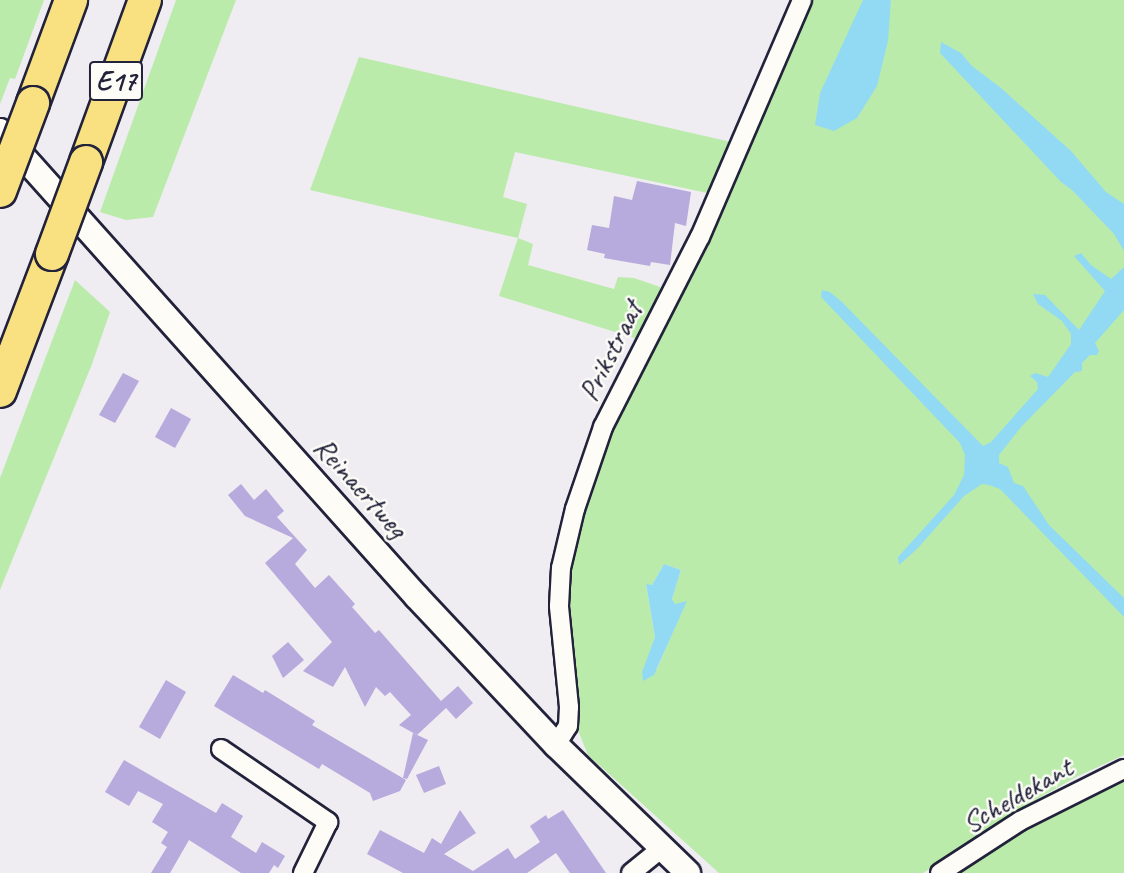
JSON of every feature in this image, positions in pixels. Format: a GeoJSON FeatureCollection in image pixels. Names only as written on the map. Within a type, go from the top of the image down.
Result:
{"type":"FeatureCollection","features":[{"type":"Feature","properties":{"kind":"highway","name":"E17"},"geometry":{"type":"LineString","coordinates":[[0,191],[71,0]]}},
{"type":"Feature","properties":{"kind":"highway","name":"E17"},"geometry":{"type":"LineString","coordinates":[[0,391],[145,0]]}},
{"type":"Feature","properties":{"kind":"main road","name":"Reinaertweg"},"geometry":{"type":"LineString","coordinates":[[0,131],[370,546],[556,746],[688,873]]}},
{"type":"Feature","properties":{"kind":"street","name":"Prikstraat"},"geometry":{"type":"LineString","coordinates":[[556,746],[568,726],[569,707],[559,606],[561,568],[575,509],[603,427],[700,237],[802,0]]}},
{"type":"Feature","properties":{"kind":"street"},"geometry":{"type":"LineString","coordinates":[[220,749],[328,822],[303,873]]}},
{"type":"Feature","properties":{"kind":"street","name":"Scheldekant"},"geometry":{"type":"LineString","coordinates":[[940,873],[1052,803],[1124,769]]}},
{"type":"Feature","properties":{"kind":"street"},"geometry":{"type":"LineString","coordinates":[[631,873],[661,849]]}},
{"type":"Feature","properties":{"kind":"green space"},"geometry":{"type":"Polygon","coordinates":[[[0,0],[44,0],[15,79],[10,78],[0,104],[0,0]]]}},
{"type":"Feature","properties":{"kind":"green space"},"geometry":{"type":"Polygon","coordinates":[[[176,0],[236,0],[153,217],[126,220],[100,212],[176,0]]]}},
{"type":"Feature","properties":{"kind":"green space"},"geometry":{"type":"Polygon","coordinates":[[[797,0],[863,0],[857,19],[884,56],[891,0],[1124,0],[1124,755],[1076,777],[1032,802],[923,873],[719,873],[588,755],[579,733],[570,666],[567,597],[572,553],[608,436],[712,194],[515,152],[503,197],[527,204],[518,238],[310,190],[359,57],[731,142],[797,0]],[[664,564],[652,585],[646,585],[655,637],[643,672],[644,680],[657,669],[686,602],[675,605],[672,599],[681,570],[664,564]]]}},
{"type":"Feature","properties":{"kind":"green space"},"geometry":{"type":"Polygon","coordinates":[[[518,238],[533,244],[528,265],[614,289],[618,277],[634,278],[660,287],[661,294],[638,339],[499,296],[518,238]]]}},
{"type":"Feature","properties":{"kind":"green space"},"geometry":{"type":"Polygon","coordinates":[[[75,280],[110,312],[92,364],[0,590],[0,478],[75,280]]]}},
{"type":"Feature","properties":{"kind":"green space"},"geometry":{"type":"Polygon","coordinates":[[[1124,778],[1124,873],[959,873],[1040,819],[1124,778]]]}},
{"type":"Feature","properties":{"kind":"water"},"geometry":{"type":"Polygon","coordinates":[[[863,0],[891,0],[888,41],[877,86],[857,118],[834,131],[815,125],[820,93],[863,0]]]}},
{"type":"Feature","properties":{"kind":"water"},"geometry":{"type":"Polygon","coordinates":[[[941,42],[961,53],[972,66],[1001,88],[1071,151],[1106,192],[1124,204],[1124,251],[1114,234],[1061,182],[940,53],[941,42]]]}},
{"type":"Feature","properties":{"kind":"water"},"geometry":{"type":"Polygon","coordinates":[[[1081,253],[1091,265],[1111,279],[1124,267],[1124,310],[1095,343],[1099,351],[1097,355],[1090,355],[1082,363],[1082,371],[1075,372],[1022,426],[999,455],[999,463],[1008,467],[1014,483],[1023,486],[1049,525],[1124,598],[1124,617],[1000,489],[989,485],[982,484],[964,496],[917,549],[899,565],[898,557],[954,495],[964,475],[965,455],[960,443],[821,297],[822,290],[830,292],[842,302],[983,446],[991,442],[1038,389],[1037,382],[1030,376],[1035,373],[1048,377],[1071,344],[1071,334],[1062,321],[1038,304],[1033,294],[1045,295],[1079,330],[1105,291],[1074,256],[1081,253]]]}},
{"type":"Feature","properties":{"kind":"water"},"geometry":{"type":"Polygon","coordinates":[[[664,564],[681,570],[672,599],[675,604],[687,601],[654,675],[643,681],[642,672],[655,637],[646,584],[652,585],[664,564]]]}},
{"type":"Feature","properties":{"kind":"building"},"geometry":{"type":"Polygon","coordinates":[[[637,181],[691,192],[686,226],[675,223],[670,265],[651,262],[650,266],[604,258],[605,254],[587,250],[592,225],[609,228],[614,196],[632,200],[637,181]]]}},
{"type":"Feature","properties":{"kind":"building"},"geometry":{"type":"Polygon","coordinates":[[[123,373],[139,381],[115,423],[99,415],[123,373]]]}},
{"type":"Feature","properties":{"kind":"building"},"geometry":{"type":"Polygon","coordinates":[[[171,408],[191,419],[175,448],[155,437],[171,408]]]}},
{"type":"Feature","properties":{"kind":"building"},"geometry":{"type":"Polygon","coordinates":[[[241,484],[254,500],[266,489],[284,511],[277,517],[307,550],[295,564],[315,588],[329,575],[355,604],[352,607],[375,633],[379,630],[441,701],[458,686],[473,703],[456,719],[446,708],[417,735],[399,725],[411,715],[390,692],[385,696],[376,687],[365,707],[345,667],[333,687],[303,671],[332,642],[265,563],[293,538],[245,516],[228,495],[241,484]]]}},
{"type":"Feature","properties":{"kind":"building"},"geometry":{"type":"Polygon","coordinates":[[[288,642],[304,660],[283,678],[272,656],[288,642]]]}},
{"type":"Feature","properties":{"kind":"building"},"geometry":{"type":"Polygon","coordinates":[[[233,675],[263,693],[265,690],[315,721],[312,725],[406,780],[400,791],[373,801],[370,793],[322,764],[319,769],[214,706],[233,675]]]}},
{"type":"Feature","properties":{"kind":"building"},"geometry":{"type":"Polygon","coordinates":[[[166,680],[186,692],[160,739],[139,727],[166,680]]]}},
{"type":"Feature","properties":{"kind":"building"},"geometry":{"type":"Polygon","coordinates":[[[413,733],[428,740],[407,779],[403,778],[413,733]]]}},
{"type":"Feature","properties":{"kind":"building"},"geometry":{"type":"Polygon","coordinates":[[[124,760],[216,813],[222,803],[243,816],[231,837],[256,853],[262,842],[285,856],[278,868],[274,865],[269,873],[241,873],[189,840],[170,873],[151,873],[167,847],[161,843],[168,832],[152,822],[163,804],[138,791],[129,806],[105,792],[124,760]]]}},
{"type":"Feature","properties":{"kind":"building"},"geometry":{"type":"Polygon","coordinates":[[[439,766],[446,784],[424,793],[416,775],[439,766]]]}},
{"type":"Feature","properties":{"kind":"building"},"geometry":{"type":"Polygon","coordinates":[[[460,810],[476,833],[444,854],[473,871],[508,848],[515,859],[540,842],[530,826],[546,815],[548,819],[563,810],[606,873],[570,873],[556,853],[527,873],[403,873],[367,854],[380,830],[424,853],[432,838],[441,844],[460,810]]]}}]}
